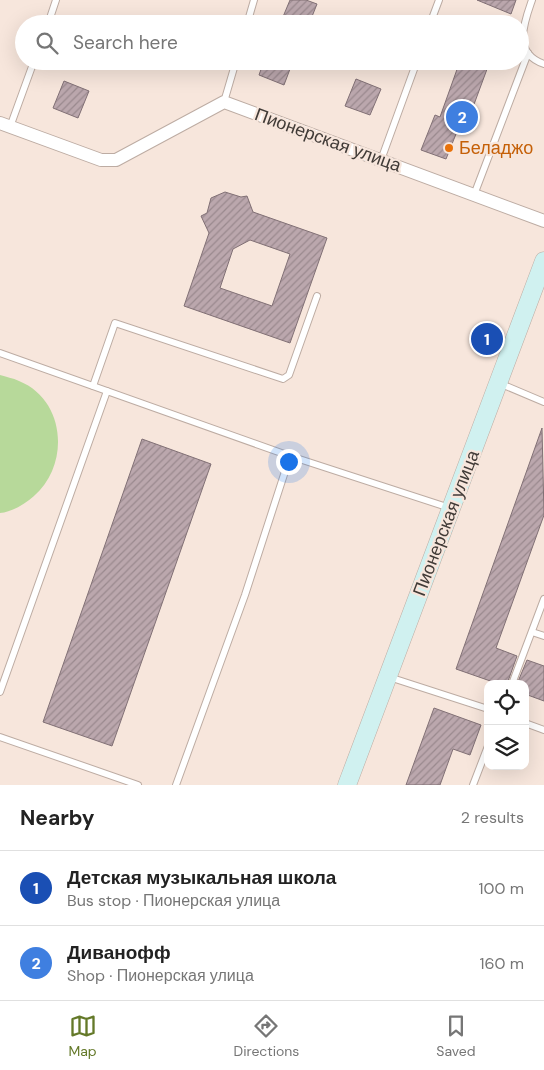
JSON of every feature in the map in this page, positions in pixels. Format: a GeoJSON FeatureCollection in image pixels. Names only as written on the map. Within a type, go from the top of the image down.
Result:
{"type":"FeatureCollection","features":[{"type":"Feature","properties":{"kind":"main road","name":"Пионерская улица"},"geometry":{"type":"LineString","coordinates":[[347,785],[544,261]]}},
{"type":"Feature","properties":{"kind":"street","name":"Пионерская улица"},"geometry":{"type":"LineString","coordinates":[[224,102],[544,221]]}},
{"type":"Feature","properties":{"kind":"street"},"geometry":{"type":"LineString","coordinates":[[5,125],[101,160],[116,160],[224,102]]}},
{"type":"Feature","properties":{"kind":"lane"},"geometry":{"type":"LineString","coordinates":[[51,15],[56,0]]}},
{"type":"Feature","properties":{"kind":"lane"},"geometry":{"type":"LineString","coordinates":[[250,15],[254,0]]}},
{"type":"Feature","properties":{"kind":"lane"},"geometry":{"type":"LineString","coordinates":[[433,15],[439,0]]}},
{"type":"Feature","properties":{"kind":"lane"},"geometry":{"type":"LineString","coordinates":[[526,15],[532,0]]}},
{"type":"Feature","properties":{"kind":"lane"},"geometry":{"type":"LineString","coordinates":[[529,54],[544,64]]}},
{"type":"Feature","properties":{"kind":"lane"},"geometry":{"type":"LineString","coordinates":[[5,125],[30,70]]}},
{"type":"Feature","properties":{"kind":"lane"},"geometry":{"type":"LineString","coordinates":[[224,102],[233,70]]}},
{"type":"Feature","properties":{"kind":"lane"},"geometry":{"type":"LineString","coordinates":[[381,160],[414,70]]}},
{"type":"Feature","properties":{"kind":"lane"},"geometry":{"type":"LineString","coordinates":[[474,195],[522,70]]}},
{"type":"Feature","properties":{"kind":"lane"},"geometry":{"type":"LineString","coordinates":[[93,386],[115,323],[283,379],[289,375],[317,296]]}},
{"type":"Feature","properties":{"kind":"lane"},"geometry":{"type":"LineString","coordinates":[[0,353],[290,456],[451,508]]}},
{"type":"Feature","properties":{"kind":"lane"},"geometry":{"type":"LineString","coordinates":[[498,383],[544,402]]}},
{"type":"Feature","properties":{"kind":"lane"},"geometry":{"type":"LineString","coordinates":[[0,692],[107,391]]}},
{"type":"Feature","properties":{"kind":"lane"},"geometry":{"type":"LineString","coordinates":[[176,785],[245,595],[290,456]]}},
{"type":"Feature","properties":{"kind":"lane"},"geometry":{"type":"LineString","coordinates":[[514,680],[544,599]]}},
{"type":"Feature","properties":{"kind":"lane"},"geometry":{"type":"LineString","coordinates":[[532,632],[544,636]]}},
{"type":"Feature","properties":{"kind":"lane"},"geometry":{"type":"LineString","coordinates":[[388,676],[484,709]]}},
{"type":"Feature","properties":{"kind":"lane"},"geometry":{"type":"LineString","coordinates":[[529,724],[544,730]]}},
{"type":"Feature","properties":{"kind":"lane"},"geometry":{"type":"LineString","coordinates":[[0,737],[138,785]]}},
{"type":"Feature","properties":{"kind":"lane"},"geometry":{"type":"LineString","coordinates":[[473,785],[484,756]]}},
{"type":"Feature","properties":{"kind":"green space"},"geometry":{"type":"Polygon","coordinates":[[[0,375],[17,380],[35,390],[46,403],[54,418],[58,434],[53,468],[46,483],[22,505],[0,513],[0,375]]]}},
{"type":"Feature","properties":{"kind":"building"},"geometry":{"type":"Polygon","coordinates":[[[290,0],[306,0],[317,4],[313,15],[284,15],[290,0]]]}},
{"type":"Feature","properties":{"kind":"building"},"geometry":{"type":"Polygon","coordinates":[[[477,0],[516,0],[511,14],[477,0]]]}},
{"type":"Feature","properties":{"kind":"building"},"geometry":{"type":"Polygon","coordinates":[[[261,70],[290,70],[284,85],[259,75],[261,70]]]}},
{"type":"Feature","properties":{"kind":"building"},"geometry":{"type":"Polygon","coordinates":[[[457,70],[487,70],[466,126],[460,124],[446,159],[421,150],[435,115],[440,117],[457,70]]]}},
{"type":"Feature","properties":{"kind":"building"},"geometry":{"type":"Polygon","coordinates":[[[356,79],[381,89],[370,115],[345,106],[356,79]]]}},
{"type":"Feature","properties":{"kind":"building"},"geometry":{"type":"Polygon","coordinates":[[[64,81],[89,91],[78,118],[53,108],[64,81]]]}},
{"type":"Feature","properties":{"kind":"building"},"geometry":{"type":"Polygon","coordinates":[[[225,192],[241,197],[247,196],[253,212],[327,238],[290,343],[184,306],[209,233],[201,216],[207,213],[211,198],[225,192]],[[250,240],[233,249],[220,288],[272,306],[290,254],[250,240]]]}},
{"type":"Feature","properties":{"kind":"building"},"geometry":{"type":"Polygon","coordinates":[[[542,428],[544,515],[496,648],[517,656],[508,680],[488,680],[456,669],[542,428]]]}},
{"type":"Feature","properties":{"kind":"building"},"geometry":{"type":"Polygon","coordinates":[[[142,439],[211,464],[112,746],[43,722],[142,439]]]}},
{"type":"Feature","properties":{"kind":"building"},"geometry":{"type":"Polygon","coordinates":[[[527,660],[544,666],[544,701],[529,695],[529,680],[519,680],[527,660]]]}},
{"type":"Feature","properties":{"kind":"building"},"geometry":{"type":"Polygon","coordinates":[[[434,708],[481,725],[470,755],[453,749],[440,785],[406,785],[434,708]]]}},
{"type":"Feature","properties":{"kind":"place","name":"Диванофф"},"geometry":{"type":"Point","coordinates":[462,117]}},
{"type":"Feature","properties":{"kind":"place","name":"Беладжо"},"geometry":{"type":"Point","coordinates":[449,148]}},
{"type":"Feature","properties":{"kind":"place","name":"Детская музыкальная школа"},"geometry":{"type":"Point","coordinates":[487,339]}}]}
